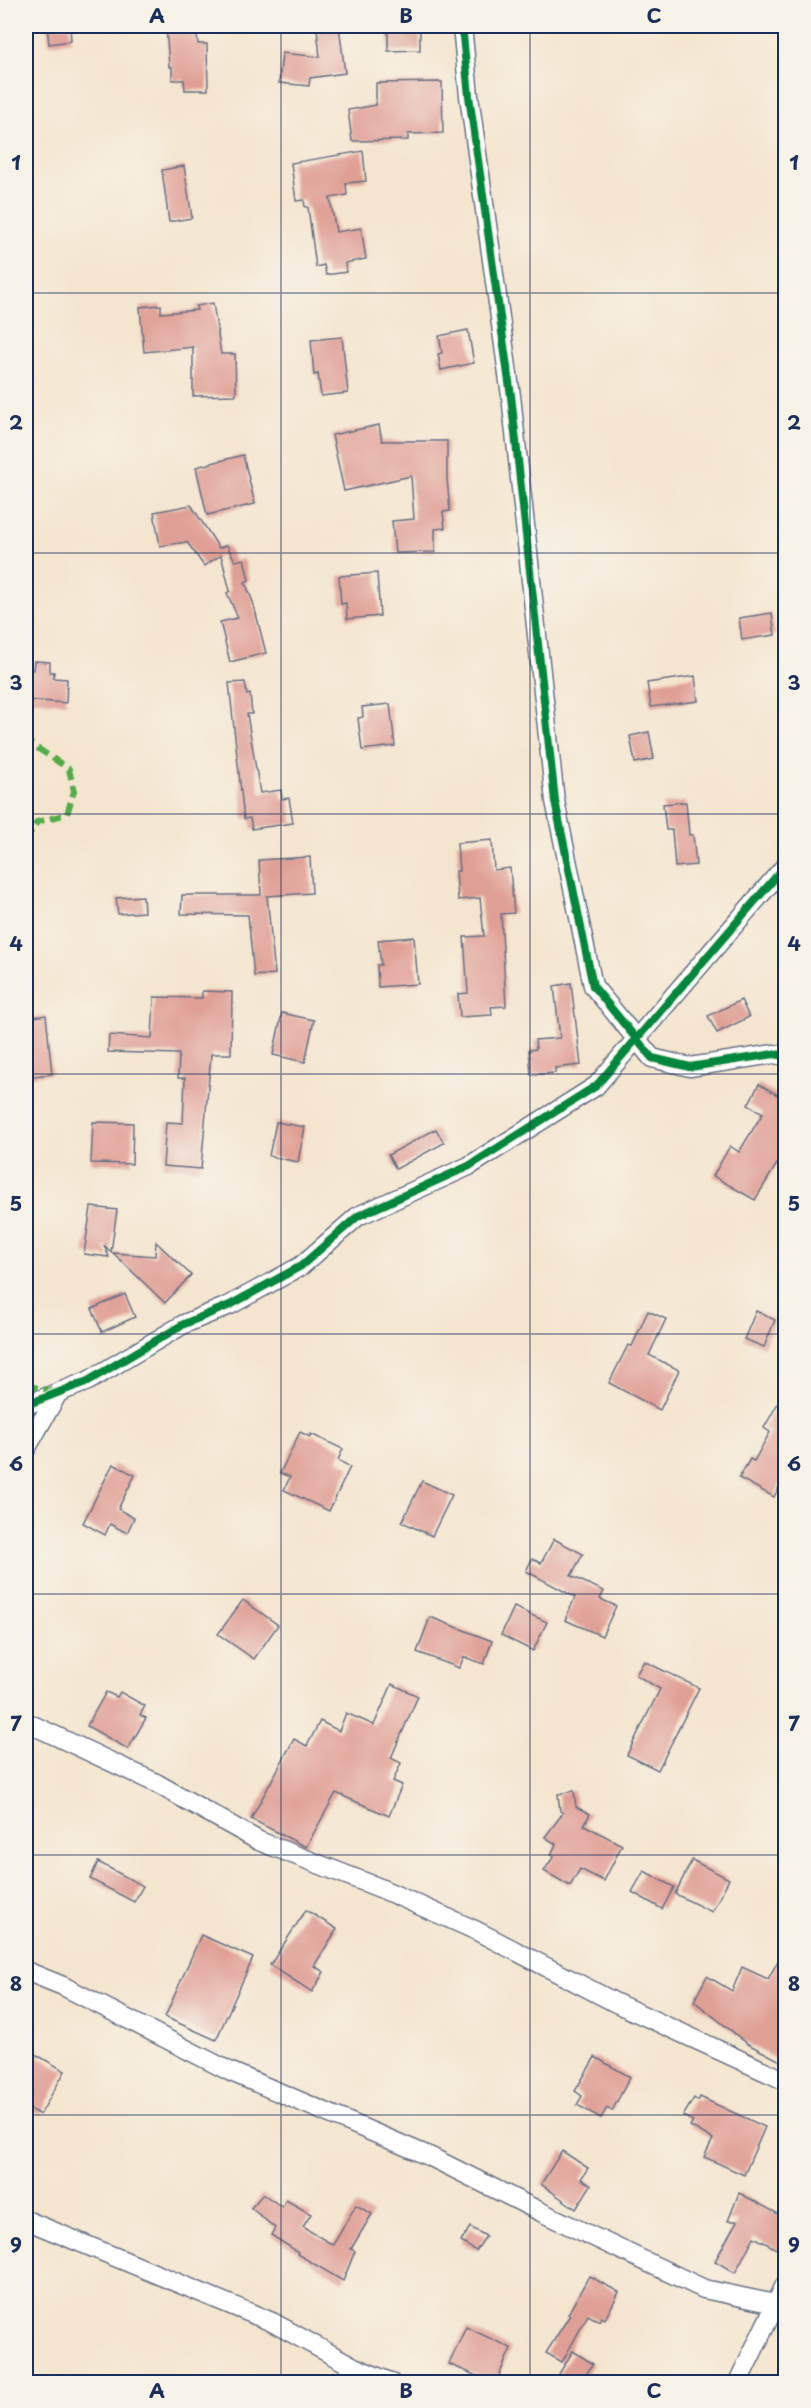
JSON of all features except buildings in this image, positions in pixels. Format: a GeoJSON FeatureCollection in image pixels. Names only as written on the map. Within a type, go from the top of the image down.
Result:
{"type":"FeatureCollection","features":[{"type":"Feature","properties":{"kind":"street"},"geometry":{"type":"LineString","coordinates":[[462,26],[471,108],[511,396],[555,801],[593,986],[652,1058],[690,1067],[774,1054],[786,1056]]}},
{"type":"Feature","properties":{"kind":"street"},"geometry":{"type":"LineString","coordinates":[[26,1405],[88,1381],[184,1324],[230,1305],[301,1266],[358,1215],[469,1166],[597,1086],[786,866]]}},
{"type":"Feature","properties":{"kind":"street"},"geometry":{"type":"LineString","coordinates":[[26,1449],[58,1393]]}},
{"type":"Feature","properties":{"kind":"street"},"geometry":{"type":"LineString","coordinates":[[26,1722],[156,1783],[259,1841],[380,1888],[476,1930],[616,2002],[786,2080]]}},
{"type":"Feature","properties":{"kind":"street"},"geometry":{"type":"LineString","coordinates":[[26,1971],[63,1986],[229,2071],[431,2157],[704,2289],[775,2304]]}},
{"type":"Feature","properties":{"kind":"street"},"geometry":{"type":"LineString","coordinates":[[26,2220],[272,2322],[354,2367],[390,2382]]}},
{"type":"Feature","properties":{"kind":"street"},"geometry":{"type":"LineString","coordinates":[[740,2381],[786,2283]]}},
{"type":"Feature","properties":{"kind":"marked path"},"geometry":{"type":"LineString","coordinates":[[26,735],[31,744],[69,769],[74,791],[67,814],[37,822],[26,840]]}},
{"type":"Feature","properties":{"kind":"marked path"},"geometry":{"type":"LineString","coordinates":[[26,1385],[55,1392]]}},
{"type":"Feature","properties":{"kind":"cycle path"},"geometry":{"type":"LineString","coordinates":[[462,26],[469,96],[511,396],[555,801],[593,986],[652,1058],[690,1067],[774,1054],[786,1056]]}},
{"type":"Feature","properties":{"kind":"cycle path"},"geometry":{"type":"LineString","coordinates":[[26,1405],[88,1381],[184,1324],[230,1305],[301,1266],[358,1216],[469,1166],[596,1086],[786,865]]}}]}
